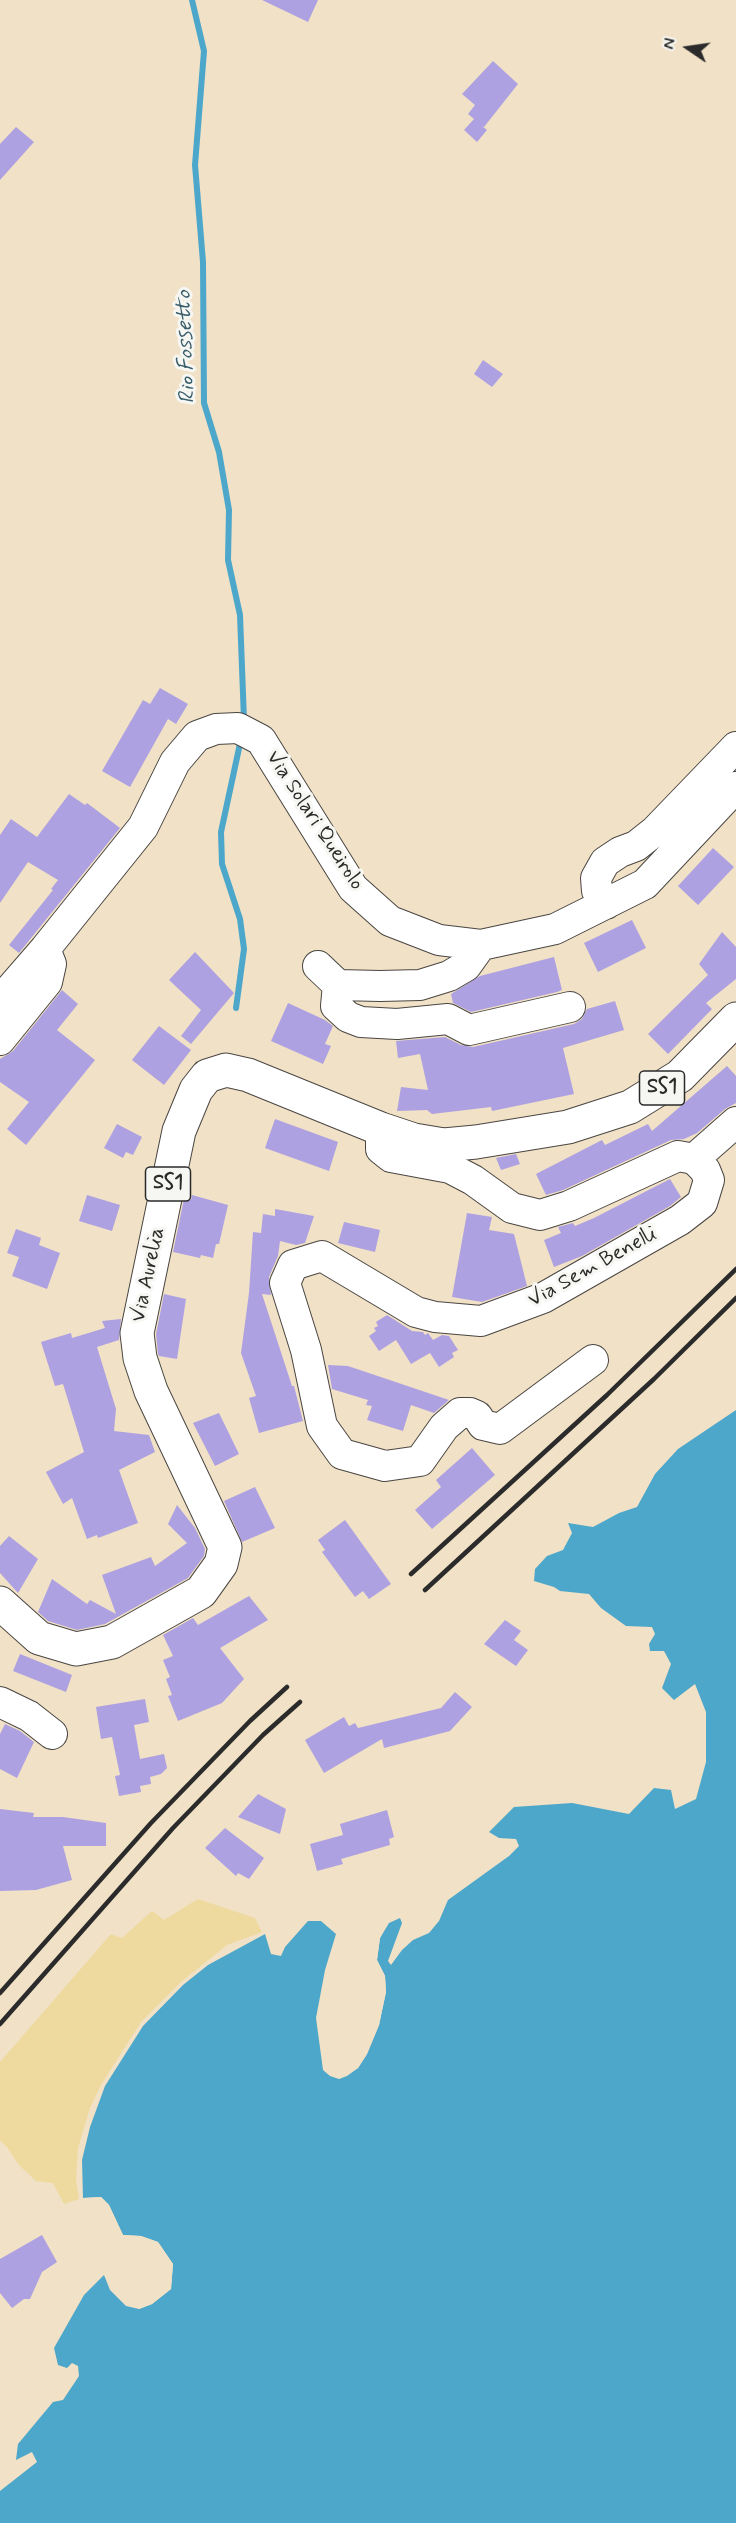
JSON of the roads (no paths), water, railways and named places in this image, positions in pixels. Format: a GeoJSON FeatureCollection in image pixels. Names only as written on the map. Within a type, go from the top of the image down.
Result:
{"type":"FeatureCollection","features":[{"type":"Feature","properties":{"kind":"main road","name":"Via Aurelia"},"geometry":{"type":"LineString","coordinates":[[0,1603],[39,1638],[76,1649],[112,1642],[201,1592],[221,1564],[225,1547],[151,1391],[140,1358],[137,1333],[179,1131],[196,1090],[207,1076],[226,1070],[248,1075],[381,1129],[414,1140],[444,1145],[568,1127],[630,1107],[680,1076],[736,1018]]}},
{"type":"Feature","properties":{"kind":"street","name":"Via Solari Queirolo"},"geometry":{"type":"LineString","coordinates":[[0,1001],[143,827],[175,762],[197,736],[216,729],[247,733],[261,740],[353,888],[390,921],[439,940],[481,945],[555,929],[645,884],[736,787]]}},
{"type":"Feature","properties":{"kind":"street"},"geometry":{"type":"LineString","coordinates":[[606,904],[597,891],[596,878],[605,862],[620,852],[636,846],[655,831],[736,747]]}},
{"type":"Feature","properties":{"kind":"street"},"geometry":{"type":"LineString","coordinates":[[481,945],[466,966],[448,976],[420,985],[380,986],[328,975],[336,1006],[348,1017],[375,1024],[448,1019],[469,1030],[570,1007]]}},
{"type":"Feature","properties":{"kind":"street"},"geometry":{"type":"LineString","coordinates":[[0,1040],[47,982],[51,964],[45,949]]}},
{"type":"Feature","properties":{"kind":"street"},"geometry":{"type":"LineString","coordinates":[[381,1129],[381,1149],[391,1157],[450,1168],[473,1180],[512,1208],[540,1215],[569,1206],[678,1156],[694,1159],[736,1122]]}},
{"type":"Feature","properties":{"kind":"street","name":"Via Sem Benelli"},"geometry":{"type":"LineString","coordinates":[[593,1360],[500,1429],[483,1425],[477,1416],[470,1413],[459,1413],[444,1427],[420,1461],[385,1466],[342,1454],[322,1426],[306,1350],[285,1283],[293,1265],[322,1256],[416,1312],[435,1317],[481,1321],[543,1298],[680,1220],[702,1203],[709,1180],[705,1170],[694,1159]]}},
{"type":"Feature","properties":{"kind":"street"},"geometry":{"type":"LineString","coordinates":[[0,1702],[29,1716],[52,1734]]}},
{"type":"Feature","properties":{"kind":"water"},"geometry":{"type":"Polygon","coordinates":[[[736,1410],[736,2523],[0,2523],[0,2491],[37,2462],[32,2452],[16,2460],[18,2444],[53,2402],[63,2400],[79,2376],[78,2366],[72,2363],[67,2368],[58,2365],[54,2348],[84,2295],[104,2275],[110,2290],[126,2306],[139,2309],[152,2304],[171,2289],[173,2264],[158,2242],[141,2236],[123,2235],[109,2205],[101,2197],[83,2198],[82,2160],[90,2127],[105,2086],[143,2026],[183,1985],[208,1965],[265,1934],[271,1954],[281,1956],[285,1947],[308,1921],[321,1921],[336,1934],[325,1970],[316,2018],[323,2070],[339,2079],[347,2076],[358,2068],[367,2054],[379,2025],[386,1992],[385,1976],[377,1960],[380,1938],[389,1923],[400,1918],[402,1923],[388,1961],[391,1965],[413,1940],[429,1933],[439,1921],[448,1900],[509,1856],[519,1846],[516,1839],[499,1838],[489,1832],[514,1807],[572,1803],[629,1814],[654,1788],[671,1790],[675,1809],[696,1799],[706,1762],[706,1712],[695,1684],[674,1700],[662,1688],[671,1664],[664,1651],[650,1651],[649,1644],[655,1634],[652,1627],[626,1626],[601,1608],[589,1594],[560,1591],[534,1581],[535,1569],[547,1556],[563,1550],[572,1533],[568,1523],[593,1527],[619,1513],[637,1507],[655,1474],[678,1449],[736,1410]]]}},
{"type":"Feature","properties":{"kind":"waterway","name":"Rio Fossetto"},"geometry":{"type":"LineString","coordinates":[[192,0],[204,51],[195,165],[203,262],[204,403],[219,452],[229,510],[228,560],[240,615],[244,720]]}},
{"type":"Feature","properties":{"kind":"waterway","name":"Rio Fossetto"},"geometry":{"type":"LineString","coordinates":[[236,1008],[244,949],[240,919],[222,864],[221,832],[241,739]]}},
{"type":"Feature","properties":{"kind":"railway"},"geometry":{"type":"LineString","coordinates":[[411,1574],[607,1395],[736,1269]]}},
{"type":"Feature","properties":{"kind":"railway"},"geometry":{"type":"LineString","coordinates":[[425,1590],[654,1379],[736,1298]]}},
{"type":"Feature","properties":{"kind":"railway"},"geometry":{"type":"LineString","coordinates":[[0,1993],[151,1823],[250,1721],[287,1687]]}},
{"type":"Feature","properties":{"kind":"railway"},"geometry":{"type":"LineString","coordinates":[[0,2024],[173,1828],[263,1735],[300,1702]]}}]}
